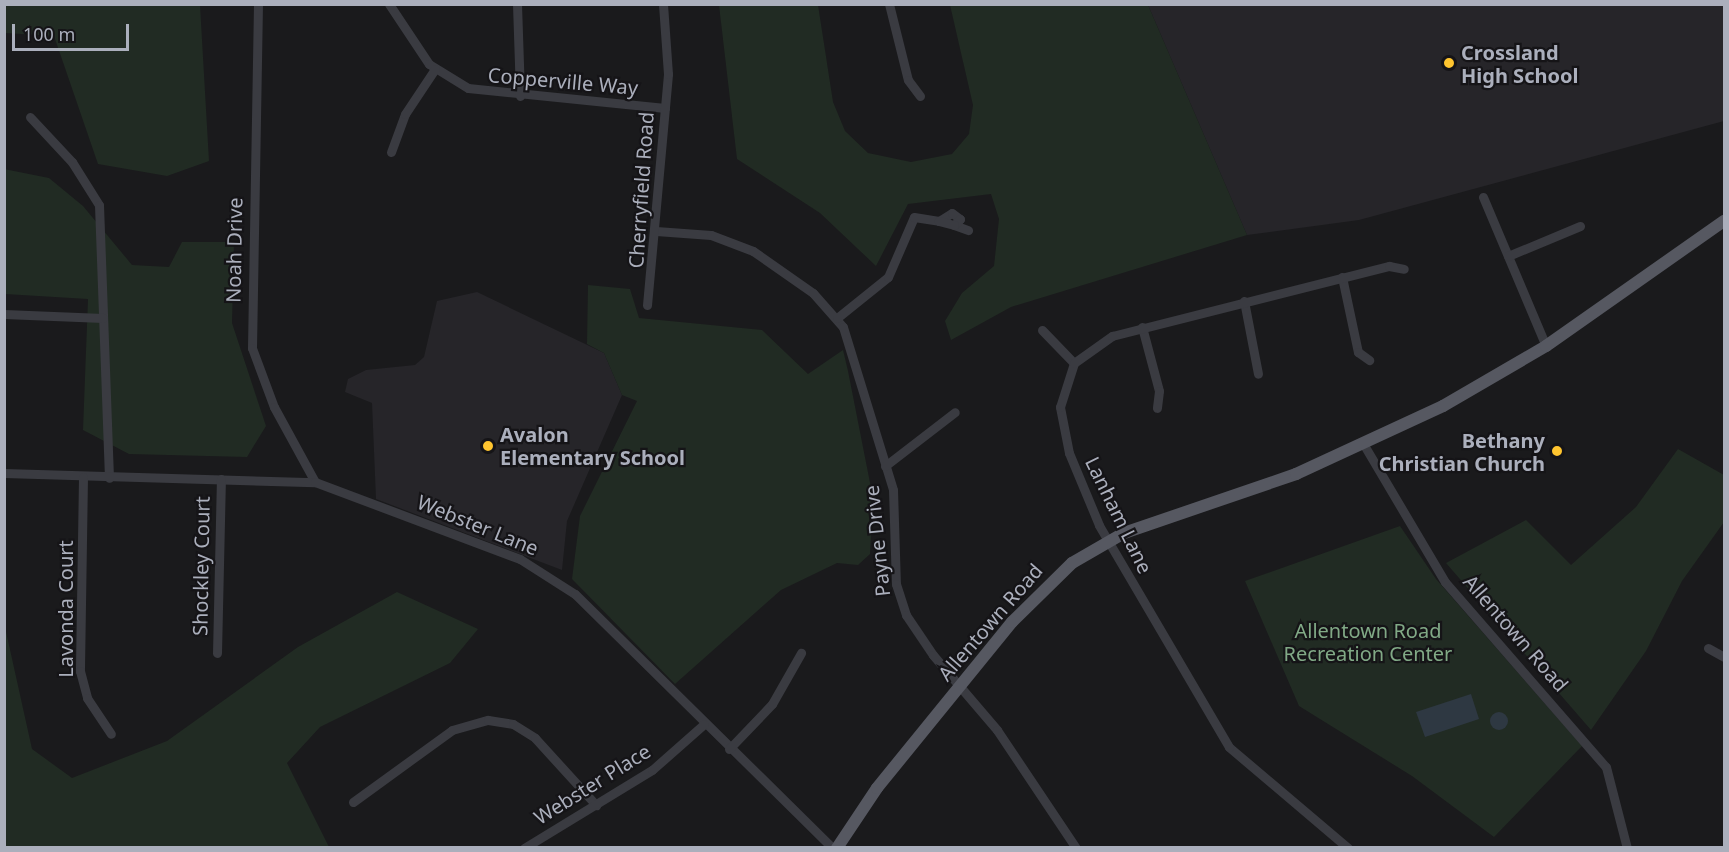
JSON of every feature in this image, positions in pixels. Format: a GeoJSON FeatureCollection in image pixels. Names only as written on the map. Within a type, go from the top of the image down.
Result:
{"type":"FeatureCollection","features":[{"type":"Feature","properties":{"kind":"main road","name":"Allentown Road"},"geometry":{"type":"LineString","coordinates":[[835,848],[961,683],[1038,592],[1107,540],[1364,445],[1459,398],[1546,346],[1725,220]]}},
{"type":"Feature","properties":{"kind":"street","name":"Noah Drive"},"geometry":{"type":"LineString","coordinates":[[258,4],[252,348],[274,407],[315,482]]}},
{"type":"Feature","properties":{"kind":"street","name":"Copperville Way"},"geometry":{"type":"LineString","coordinates":[[389,4],[409,41],[435,69],[481,93],[665,108]]}},
{"type":"Feature","properties":{"kind":"street"},"geometry":{"type":"LineString","coordinates":[[517,4],[523,41],[520,96]]}},
{"type":"Feature","properties":{"kind":"street","name":"Cherryfield Road"},"geometry":{"type":"LineString","coordinates":[[647,306],[656,231],[665,108],[668,45],[663,4]]}},
{"type":"Feature","properties":{"kind":"street"},"geometry":{"type":"LineString","coordinates":[[890,4],[908,80],[920,96]]}},
{"type":"Feature","properties":{"kind":"street"},"geometry":{"type":"LineString","coordinates":[[391,152],[405,114],[435,69]]}},
{"type":"Feature","properties":{"kind":"street"},"geometry":{"type":"LineString","coordinates":[[30,117],[68,156],[99,204],[109,478]]}},
{"type":"Feature","properties":{"kind":"street"},"geometry":{"type":"LineString","coordinates":[[1483,197],[1546,346]]}},
{"type":"Feature","properties":{"kind":"street"},"geometry":{"type":"LineString","coordinates":[[837,318],[888,277],[914,217],[939,221],[956,214],[960,219],[954,225],[968,230]]}},
{"type":"Feature","properties":{"kind":"street"},"geometry":{"type":"LineString","coordinates":[[1508,256],[1580,226]]}},
{"type":"Feature","properties":{"kind":"street","name":"Payne Drive"},"geometry":{"type":"LineString","coordinates":[[656,231],[711,235],[753,250],[801,283],[837,318],[852,345],[893,490],[902,603],[922,641],[961,683],[1076,848]]}},
{"type":"Feature","properties":{"kind":"street","name":"Lanham Lane"},"geometry":{"type":"LineString","coordinates":[[1348,848],[1229,747],[1107,540],[1076,472],[1060,417],[1064,387],[1074,363],[1099,341],[1142,327],[1342,277],[1389,266],[1404,269]]}},
{"type":"Feature","properties":{"kind":"street"},"geometry":{"type":"LineString","coordinates":[[1342,277],[1358,352],[1368,360]]}},
{"type":"Feature","properties":{"kind":"street"},"geometry":{"type":"LineString","coordinates":[[1244,301],[1257,374]]}},
{"type":"Feature","properties":{"kind":"street"},"geometry":{"type":"LineString","coordinates":[[4,314],[103,318]]}},
{"type":"Feature","properties":{"kind":"street"},"geometry":{"type":"LineString","coordinates":[[1142,327],[1159,391],[1157,408]]}},
{"type":"Feature","properties":{"kind":"street"},"geometry":{"type":"LineString","coordinates":[[1042,330],[1074,363]]}},
{"type":"Feature","properties":{"kind":"street"},"geometry":{"type":"LineString","coordinates":[[885,466],[955,412]]}},
{"type":"Feature","properties":{"kind":"street","name":"Allentown Road"},"geometry":{"type":"LineString","coordinates":[[1364,445],[1445,582],[1606,767],[1627,848]]}},
{"type":"Feature","properties":{"kind":"street","name":"Webster Lane"},"geometry":{"type":"LineString","coordinates":[[4,473],[109,478],[315,482],[543,570],[574,594],[729,750],[835,848]]}},
{"type":"Feature","properties":{"kind":"street","name":"Lavonda Court"},"geometry":{"type":"LineString","coordinates":[[83,477],[80,671],[87,698],[111,734]]}},
{"type":"Feature","properties":{"kind":"street","name":"Shockley Court"},"geometry":{"type":"LineString","coordinates":[[217,653],[221,479]]}},
{"type":"Feature","properties":{"kind":"street"},"geometry":{"type":"LineString","coordinates":[[1707,648],[1725,657]]}},
{"type":"Feature","properties":{"kind":"street"},"geometry":{"type":"LineString","coordinates":[[729,750],[772,704],[801,653]]}},
{"type":"Feature","properties":{"kind":"street"},"geometry":{"type":"LineString","coordinates":[[353,802],[452,730],[488,720],[513,724],[535,738],[596,805]]}},
{"type":"Feature","properties":{"kind":"street","name":"Webster Place"},"geometry":{"type":"LineString","coordinates":[[524,848],[652,770],[704,724]]}},
{"type":"Feature","properties":{"kind":"shaded area","name":"Crossland High School"},"geometry":{"type":"Polygon","coordinates":[[[1148,5],[1724,5],[1724,121],[1359,220],[1247,235],[1148,5]]]}},
{"type":"Feature","properties":{"kind":"shaded area","name":"Avalon Elementary School"},"geometry":{"type":"Polygon","coordinates":[[[477,292],[604,353],[622,395],[567,521],[562,570],[376,499],[372,403],[345,392],[348,379],[366,370],[415,365],[424,357],[437,301],[477,292]]]}},
{"type":"Feature","properties":{"kind":"shaded area"},"geometry":{"type":"Polygon","coordinates":[[[1471,694],[1479,719],[1425,737],[1416,712],[1471,694]]]}},
{"type":"Feature","properties":{"kind":"shaded area"},"geometry":{"type":"Polygon","coordinates":[[[1499,712],[1505,715],[1508,721],[1505,727],[1499,730],[1493,727],[1490,721],[1493,715],[1499,712]]]}},
{"type":"Feature","properties":{"kind":"green space"},"geometry":{"type":"Polygon","coordinates":[[[5,4],[200,5],[209,161],[167,176],[98,164],[54,36],[5,33],[5,4]]]}},
{"type":"Feature","properties":{"kind":"green space"},"geometry":{"type":"Polygon","coordinates":[[[719,5],[818,5],[833,102],[845,131],[868,153],[911,162],[952,154],[969,134],[973,105],[950,5],[1148,5],[1247,235],[1011,307],[951,340],[945,321],[962,293],[994,266],[999,219],[991,194],[908,204],[876,266],[820,213],[737,159],[719,5]]]}},
{"type":"Feature","properties":{"kind":"green space"},"geometry":{"type":"Polygon","coordinates":[[[4,169],[49,178],[83,206],[132,265],[169,267],[182,242],[234,242],[232,323],[266,426],[247,457],[129,454],[83,430],[88,299],[5,294],[4,169]]]}},
{"type":"Feature","properties":{"kind":"green space"},"geometry":{"type":"Polygon","coordinates":[[[588,285],[630,289],[639,318],[762,330],[808,374],[843,350],[848,371],[873,498],[870,554],[858,565],[837,563],[781,590],[675,684],[572,579],[580,516],[637,401],[622,395],[604,353],[587,344],[588,285]]]}},
{"type":"Feature","properties":{"kind":"green space"},"geometry":{"type":"Polygon","coordinates":[[[1678,449],[1724,475],[1724,522],[1682,581],[1646,651],[1591,730],[1446,563],[1526,520],[1571,565],[1636,507],[1678,449]]]}},
{"type":"Feature","properties":{"kind":"green space","name":"Allentown Road Recreation Center"},"geometry":{"type":"Polygon","coordinates":[[[1400,526],[1436,579],[1582,746],[1494,837],[1412,776],[1299,706],[1245,581],[1400,526]]]}},
{"type":"Feature","properties":{"kind":"green space"},"geometry":{"type":"Polygon","coordinates":[[[397,592],[478,629],[450,663],[320,727],[287,763],[329,847],[5,847],[5,627],[32,749],[72,778],[167,741],[298,647],[397,592]]]}},
{"type":"Feature","properties":{"kind":"place","name":"Crossland High School"},"geometry":{"type":"Point","coordinates":[1449,63]}},
{"type":"Feature","properties":{"kind":"place","name":"Avalon Elementary School"},"geometry":{"type":"Point","coordinates":[488,446]}},
{"type":"Feature","properties":{"kind":"place","name":"Bethany Christian Church"},"geometry":{"type":"Point","coordinates":[1557,451]}}]}
